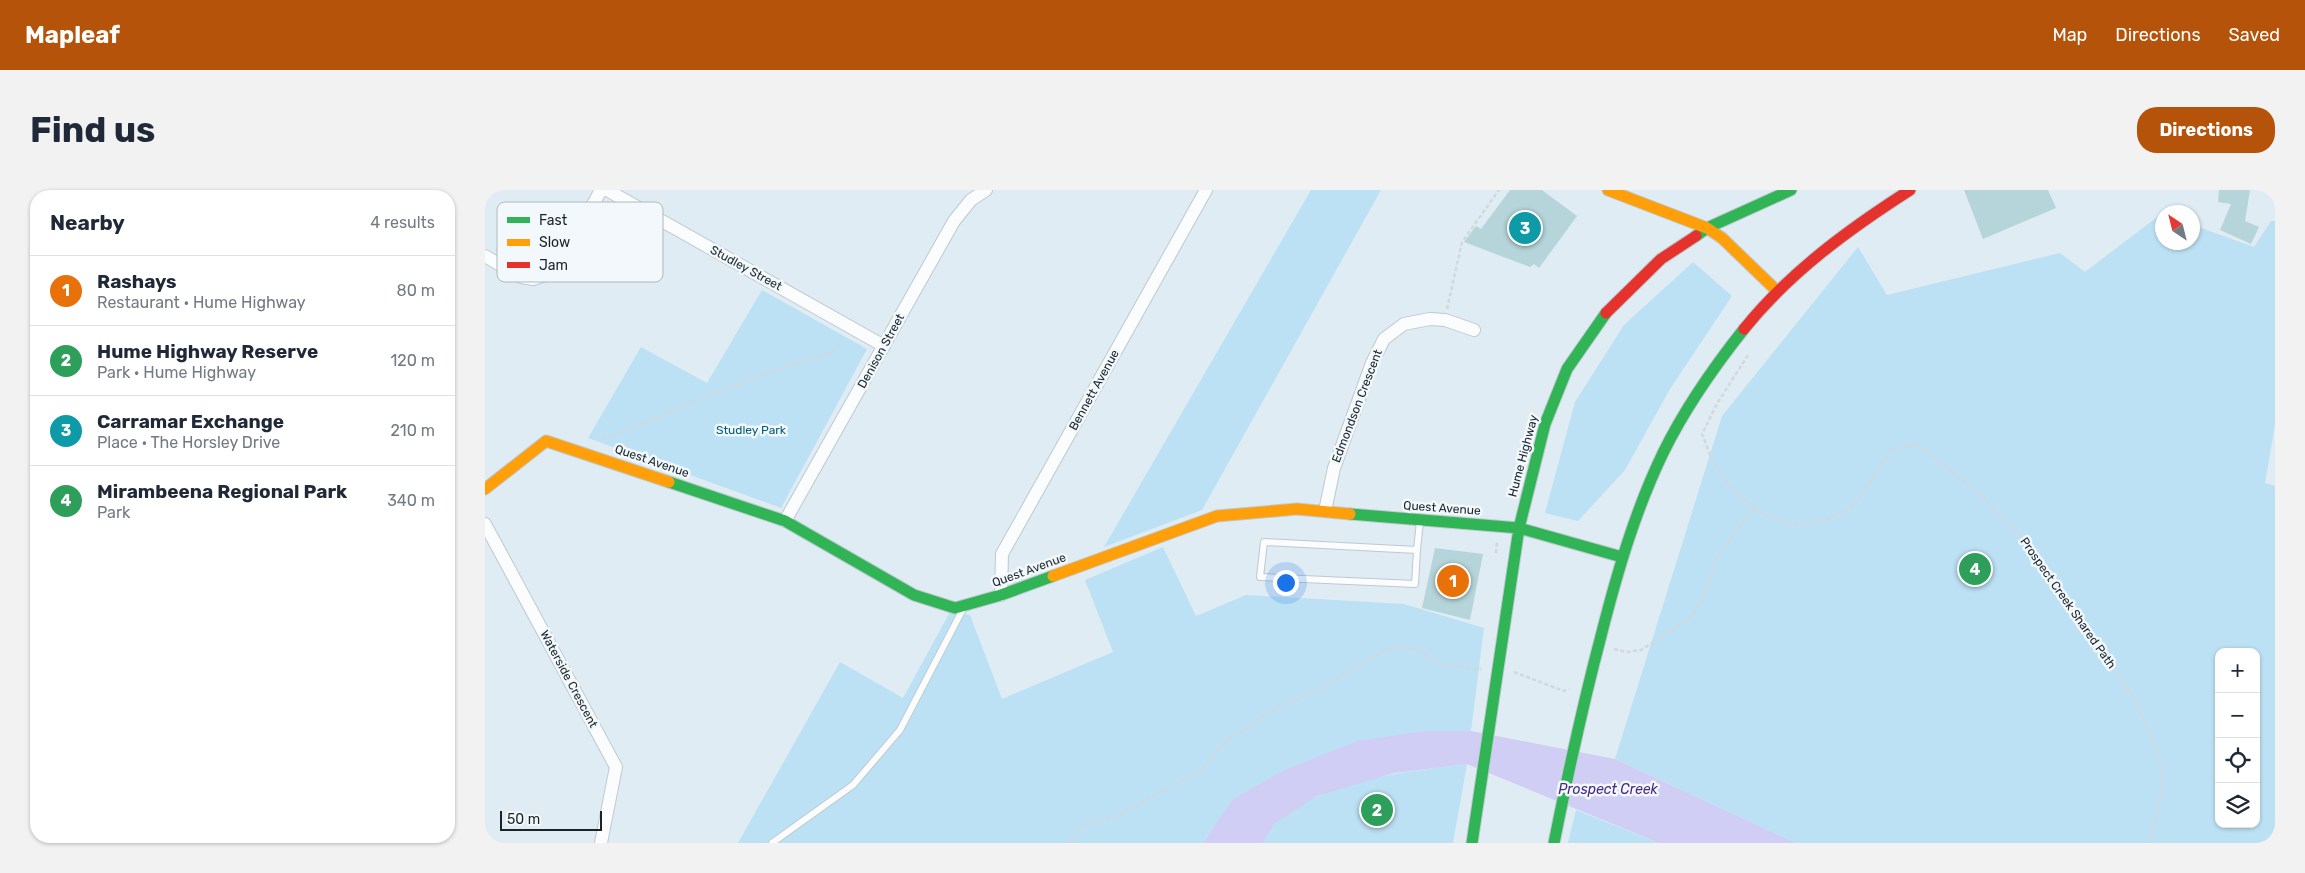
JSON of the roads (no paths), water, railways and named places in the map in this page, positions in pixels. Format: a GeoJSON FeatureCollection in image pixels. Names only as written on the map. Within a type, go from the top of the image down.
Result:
{"type":"FeatureCollection","features":[{"type":"Feature","properties":{"kind":"main road"},"geometry":{"type":"LineString","coordinates":[[1608,190],[1707,228],[1733,247],[1777,290]]}},
{"type":"Feature","properties":{"kind":"main road","name":"Hume Highway"},"geometry":{"type":"LineString","coordinates":[[1472,843],[1519,528],[1545,424],[1567,369],[1600,321],[1621,296],[1661,259],[1707,228],[1791,190]]}},
{"type":"Feature","properties":{"kind":"main road"},"geometry":{"type":"LineString","coordinates":[[1554,843],[1582,712],[1622,557],[1639,506],[1676,428],[1726,353],[1777,290],[1845,232],[1910,190]]}},
{"type":"Feature","properties":{"kind":"main road","name":"Quest Avenue"},"geometry":{"type":"LineString","coordinates":[[485,489],[546,441],[785,521],[914,595],[955,608],[1001,595],[1217,516],[1297,509],[1519,528],[1622,557]]}},
{"type":"Feature","properties":{"kind":"street"},"geometry":{"type":"LineString","coordinates":[[594,202],[601,190]]}},
{"type":"Feature","properties":{"kind":"street","name":"Studley Street"},"geometry":{"type":"LineString","coordinates":[[607,190],[628,202]]}},
{"type":"Feature","properties":{"kind":"street","name":"Denison Street"},"geometry":{"type":"LineString","coordinates":[[785,521],[957,216],[971,200],[987,190]]}},
{"type":"Feature","properties":{"kind":"street","name":"Bennett Avenue"},"geometry":{"type":"LineString","coordinates":[[1001,595],[1002,554],[1206,190]]}},
{"type":"Feature","properties":{"kind":"street","name":"Studley Street"},"geometry":{"type":"LineString","coordinates":[[663,222],[884,346]]}},
{"type":"Feature","properties":{"kind":"street"},"geometry":{"type":"LineString","coordinates":[[485,256],[497,263]]}},
{"type":"Feature","properties":{"kind":"street","name":"Edmondson Crescent"},"geometry":{"type":"LineString","coordinates":[[1325,512],[1334,468],[1373,363],[1384,339],[1393,330],[1416,320],[1445,320],[1474,330]]}},
{"type":"Feature","properties":{"kind":"street","name":"Waterside Crescent"},"geometry":{"type":"LineString","coordinates":[[485,524],[616,767],[601,843]]}},
{"type":"Feature","properties":{"kind":"lane"},"geometry":{"type":"LineString","coordinates":[[1417,550],[1264,542],[1260,577],[1415,584],[1420,520]]}},
{"type":"Feature","properties":{"kind":"lane"},"geometry":{"type":"LineString","coordinates":[[772,843],[853,785],[901,730],[965,605]]}},
{"type":"Feature","properties":{"kind":"water","name":"Prospect Creek"},"geometry":{"type":"Polygon","coordinates":[[[1425,731],[1471,731],[1615,759],[1796,843],[1659,843],[1467,764],[1395,773],[1317,796],[1274,824],[1263,843],[1203,843],[1232,800],[1282,771],[1357,741],[1425,731]]]}},
{"type":"Feature","properties":{"kind":"place","name":"Carramar Exchange"},"geometry":{"type":"Point","coordinates":[1525,228]}},
{"type":"Feature","properties":{"kind":"place","name":"Mirambeena Regional Park"},"geometry":{"type":"Point","coordinates":[1975,569]}},
{"type":"Feature","properties":{"kind":"place","name":"Rashays"},"geometry":{"type":"Point","coordinates":[1453,581]}},
{"type":"Feature","properties":{"kind":"place","name":"Hume Highway Reserve"},"geometry":{"type":"Point","coordinates":[1377,810]}},
{"type":"Feature","properties":{"kind":"park label","name":"Studley Park"},"geometry":{"type":"Point","coordinates":[751,430]}}]}
